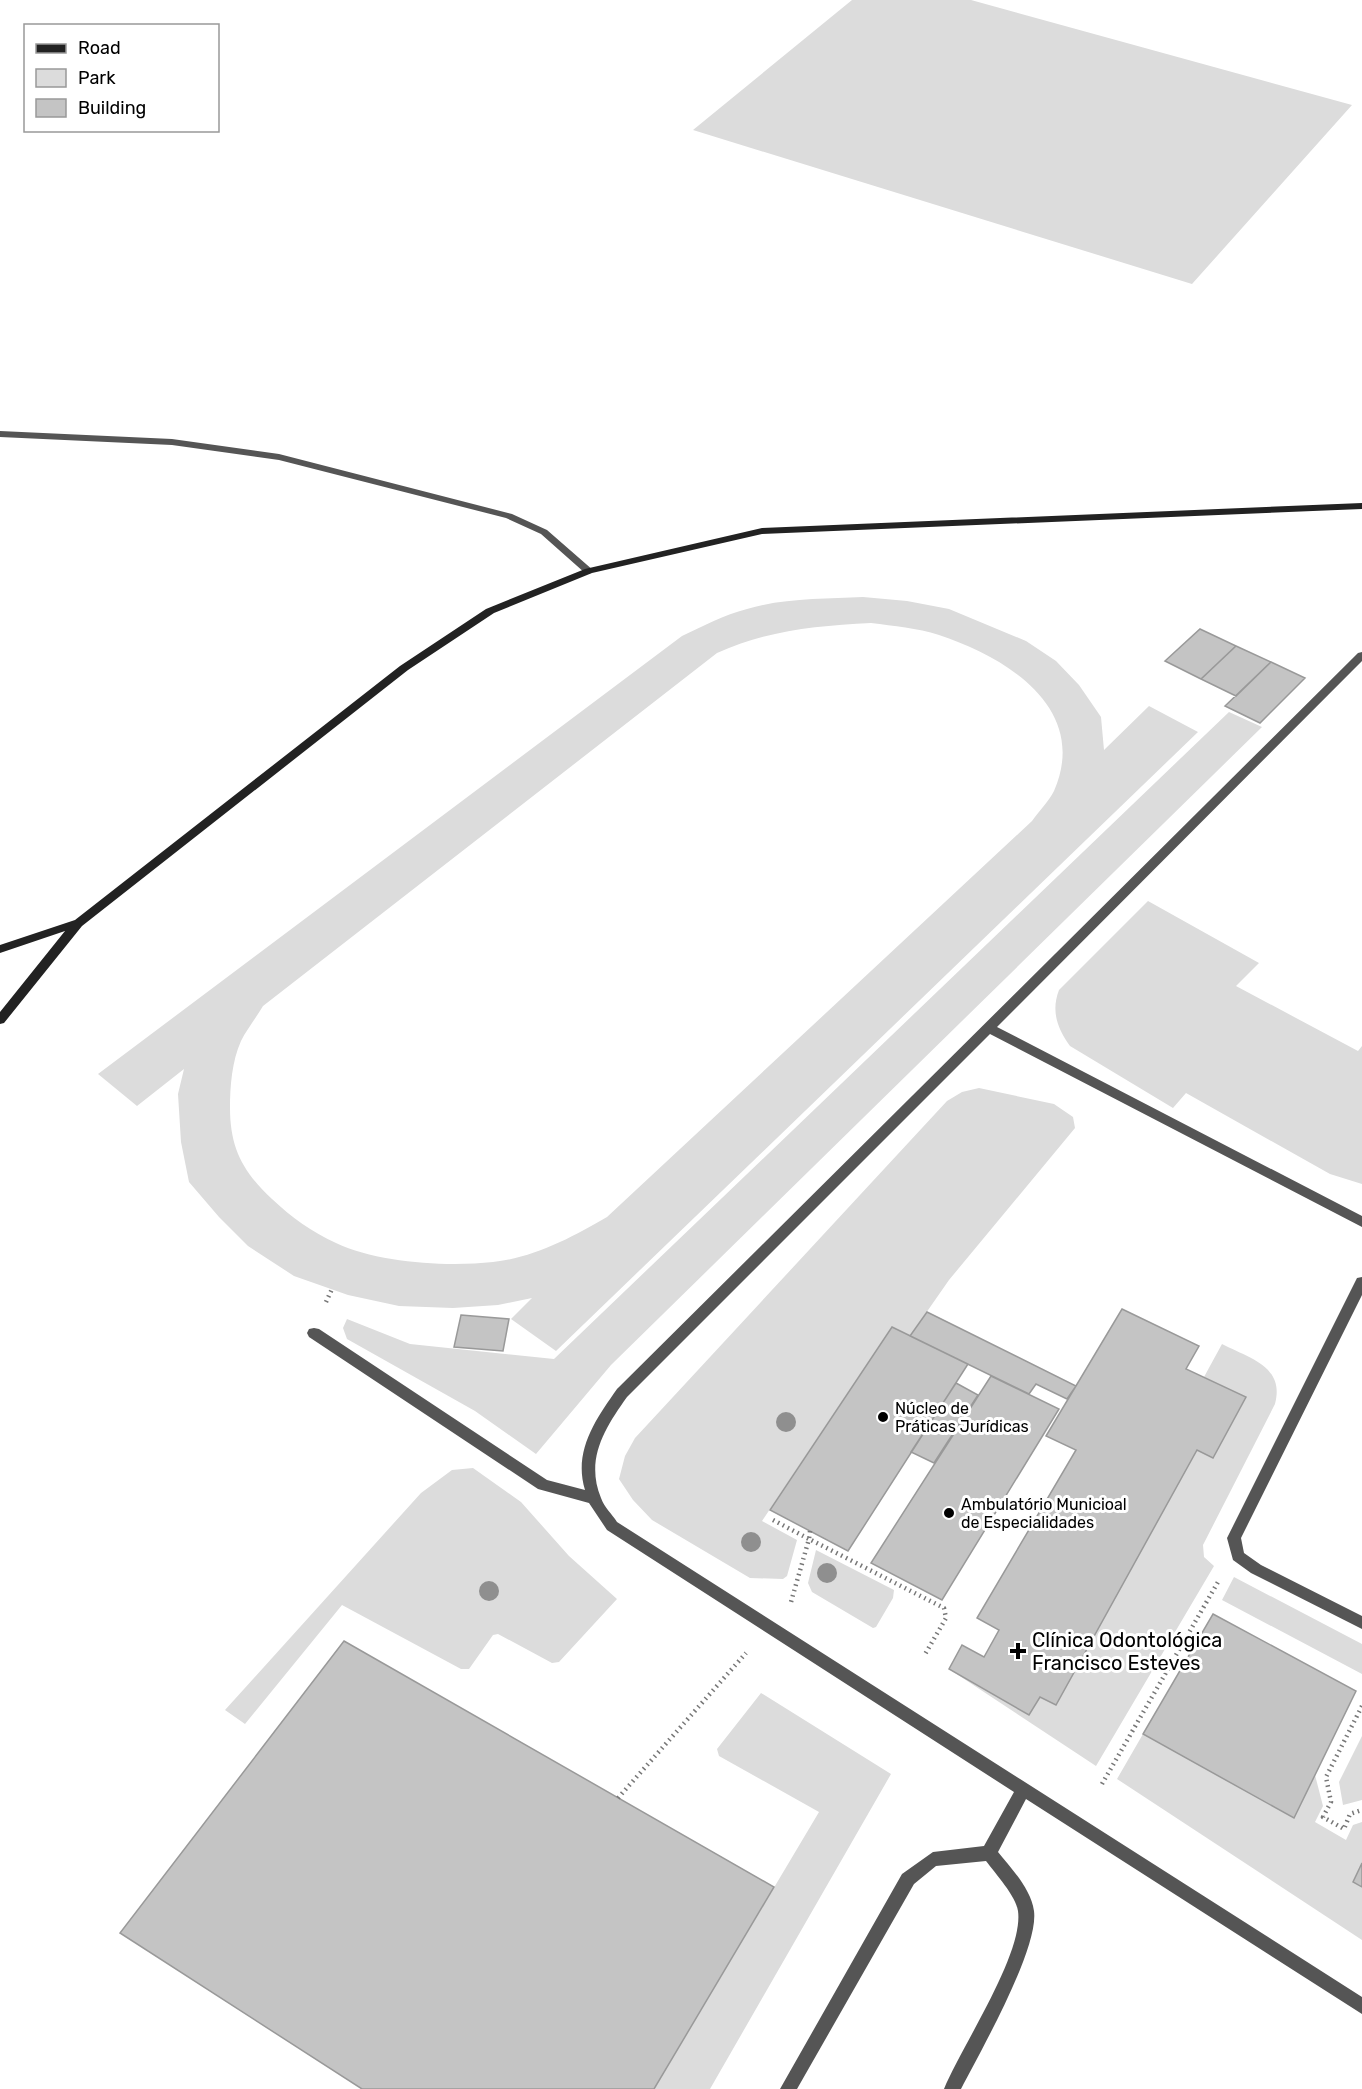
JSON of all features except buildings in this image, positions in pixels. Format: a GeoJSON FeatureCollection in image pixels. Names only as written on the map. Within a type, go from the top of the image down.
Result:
{"type":"FeatureCollection","features":[{"type":"Feature","properties":{"kind":"street"},"geometry":{"type":"LineString","coordinates":[[0,434],[172,442],[279,457],[509,516],[544,532],[589,571]]}},
{"type":"Feature","properties":{"kind":"street"},"geometry":{"type":"LineString","coordinates":[[0,1020],[78,923],[404,668],[490,611],[589,571],[762,531],[1362,506]]}},
{"type":"Feature","properties":{"kind":"street"},"geometry":{"type":"LineString","coordinates":[[1362,655],[622,1393],[596,1430],[588,1462],[594,1498],[612,1526],[1362,2006]]}},
{"type":"Feature","properties":{"kind":"street"},"geometry":{"type":"LineString","coordinates":[[0,949],[78,923]]}},
{"type":"Feature","properties":{"kind":"street"},"geometry":{"type":"LineString","coordinates":[[987,1027],[1362,1222]]}},
{"type":"Feature","properties":{"kind":"street"},"geometry":{"type":"LineString","coordinates":[[1362,1282],[1234,1538],[1238,1556],[1256,1569],[1362,1623]]}},
{"type":"Feature","properties":{"kind":"street"},"geometry":{"type":"LineString","coordinates":[[314,1333],[543,1485],[594,1498]]}},
{"type":"Feature","properties":{"kind":"street"},"geometry":{"type":"LineString","coordinates":[[989,1853],[1024,1788]]}},
{"type":"Feature","properties":{"kind":"street"},"geometry":{"type":"LineString","coordinates":[[788,2089],[908,1879],[933,1859],[989,1853]]}},
{"type":"Feature","properties":{"kind":"street"},"geometry":{"type":"LineString","coordinates":[[952,2089],[1021,1950],[1026,1911],[1010,1878],[989,1853]]}},
{"type":"Feature","properties":{"kind":"path"},"geometry":{"type":"LineString","coordinates":[[773,1520],[944,1608],[946,1618],[924,1656]]}},
{"type":"Feature","properties":{"kind":"path"},"geometry":{"type":"LineString","coordinates":[[618,1798],[793,1599],[810,1531]]}},
{"type":"Feature","properties":{"kind":"path"},"geometry":{"type":"LineString","coordinates":[[1102,1784],[1224,1572],[1238,1556]]}},
{"type":"Feature","properties":{"kind":"path"},"geometry":{"type":"LineString","coordinates":[[1362,1706],[1326,1777],[1331,1803],[1323,1817],[1344,1829],[1350,1814],[1362,1810]]}},
{"type":"Feature","properties":{"kind":"green space"},"geometry":{"type":"Polygon","coordinates":[[[852,0],[971,0],[1352,105],[1192,284],[693,130],[852,0]]]}},
{"type":"Feature","properties":{"kind":"green space"},"geometry":{"type":"Polygon","coordinates":[[[863,597],[907,601],[949,609],[1026,641],[1056,661],[1079,685],[1101,717],[1104,750],[1149,706],[1198,732],[556,1351],[511,1319],[532,1298],[498,1305],[453,1308],[399,1306],[348,1295],[294,1276],[248,1246],[189,1182],[181,1142],[178,1094],[184,1069],[137,1106],[98,1074],[682,636],[730,614],[761,605],[863,597]],[[871,623],[792,630],[755,639],[717,653],[263,1006],[238,1049],[230,1091],[232,1135],[246,1169],[262,1189],[294,1218],[336,1243],[372,1255],[413,1262],[455,1264],[508,1260],[552,1246],[607,1217],[1032,821],[1054,791],[1062,761],[1061,735],[1051,711],[1035,690],[1014,672],[965,645],[931,633],[871,623]]]}},
{"type":"Feature","properties":{"kind":"green space"},"geometry":{"type":"Polygon","coordinates":[[[1229,712],[1262,727],[611,1365],[536,1454],[475,1411],[347,1339],[343,1328],[347,1319],[410,1344],[554,1359],[1229,712]]]}},
{"type":"Feature","properties":{"kind":"green space"},"geometry":{"type":"Polygon","coordinates":[[[1148,901],[1259,963],[1236,986],[1358,1051],[1362,1046],[1362,1184],[1330,1174],[1186,1093],[1173,1108],[1070,1046],[1057,1019],[1056,1005],[1059,990],[1148,901]]]}},
{"type":"Feature","properties":{"kind":"green space"},"geometry":{"type":"Polygon","coordinates":[[[979,1088],[1054,1104],[1073,1117],[1075,1128],[949,1280],[910,1336],[892,1327],[762,1521],[797,1540],[787,1576],[783,1579],[750,1578],[652,1520],[633,1500],[619,1479],[625,1456],[635,1438],[947,1101],[962,1092],[979,1088]]]}},
{"type":"Feature","properties":{"kind":"green space"},"geometry":{"type":"Polygon","coordinates":[[[1222,1344],[1253,1359],[1270,1372],[1277,1391],[1275,1404],[1203,1545],[1204,1557],[1214,1566],[1096,1766],[949,1669],[1029,1715],[1040,1697],[1056,1705],[1197,1450],[1213,1457],[1246,1398],[1204,1377],[1222,1344]]]}},
{"type":"Feature","properties":{"kind":"green space"},"geometry":{"type":"Polygon","coordinates":[[[473,1468],[521,1502],[569,1556],[617,1599],[559,1662],[552,1663],[498,1634],[493,1635],[469,1669],[461,1669],[342,1605],[245,1724],[225,1710],[421,1493],[452,1470],[473,1468]]]}},
{"type":"Feature","properties":{"kind":"green space"},"geometry":{"type":"Polygon","coordinates":[[[816,1550],[894,1590],[893,1598],[876,1627],[873,1628],[812,1592],[808,1583],[816,1550]]]}},
{"type":"Feature","properties":{"kind":"green space"},"geometry":{"type":"Polygon","coordinates":[[[1234,1577],[1362,1644],[1362,1674],[1222,1600],[1234,1577]]]}},
{"type":"Feature","properties":{"kind":"green space"},"geometry":{"type":"Polygon","coordinates":[[[761,1693],[891,1774],[710,2089],[654,2089],[819,1812],[719,1756],[717,1749],[761,1693]]]}},
{"type":"Feature","properties":{"kind":"green space"},"geometry":{"type":"Polygon","coordinates":[[[1143,1734],[1294,1817],[1315,1775],[1323,1806],[1315,1822],[1346,1840],[1353,1825],[1362,1822],[1362,1940],[1117,1779],[1143,1734]]]}},
{"type":"Feature","properties":{"kind":"green space"},"geometry":{"type":"Polygon","coordinates":[[[1362,1736],[1362,1800],[1343,1805],[1339,1782],[1362,1736]]]}},
{"type":"Feature","properties":{"kind":"place","name":"Núcleo de Práticas Jurídicas"},"geometry":{"type":"Point","coordinates":[883,1417]}},
{"type":"Feature","properties":{"kind":"place","name":"Ambulatório Municioal de Especialidades"},"geometry":{"type":"Point","coordinates":[949,1513]}},
{"type":"Feature","properties":{"kind":"place","name":"Clínica Odontológica Francisco Esteves"},"geometry":{"type":"Point","coordinates":[1018,1651]}}]}
